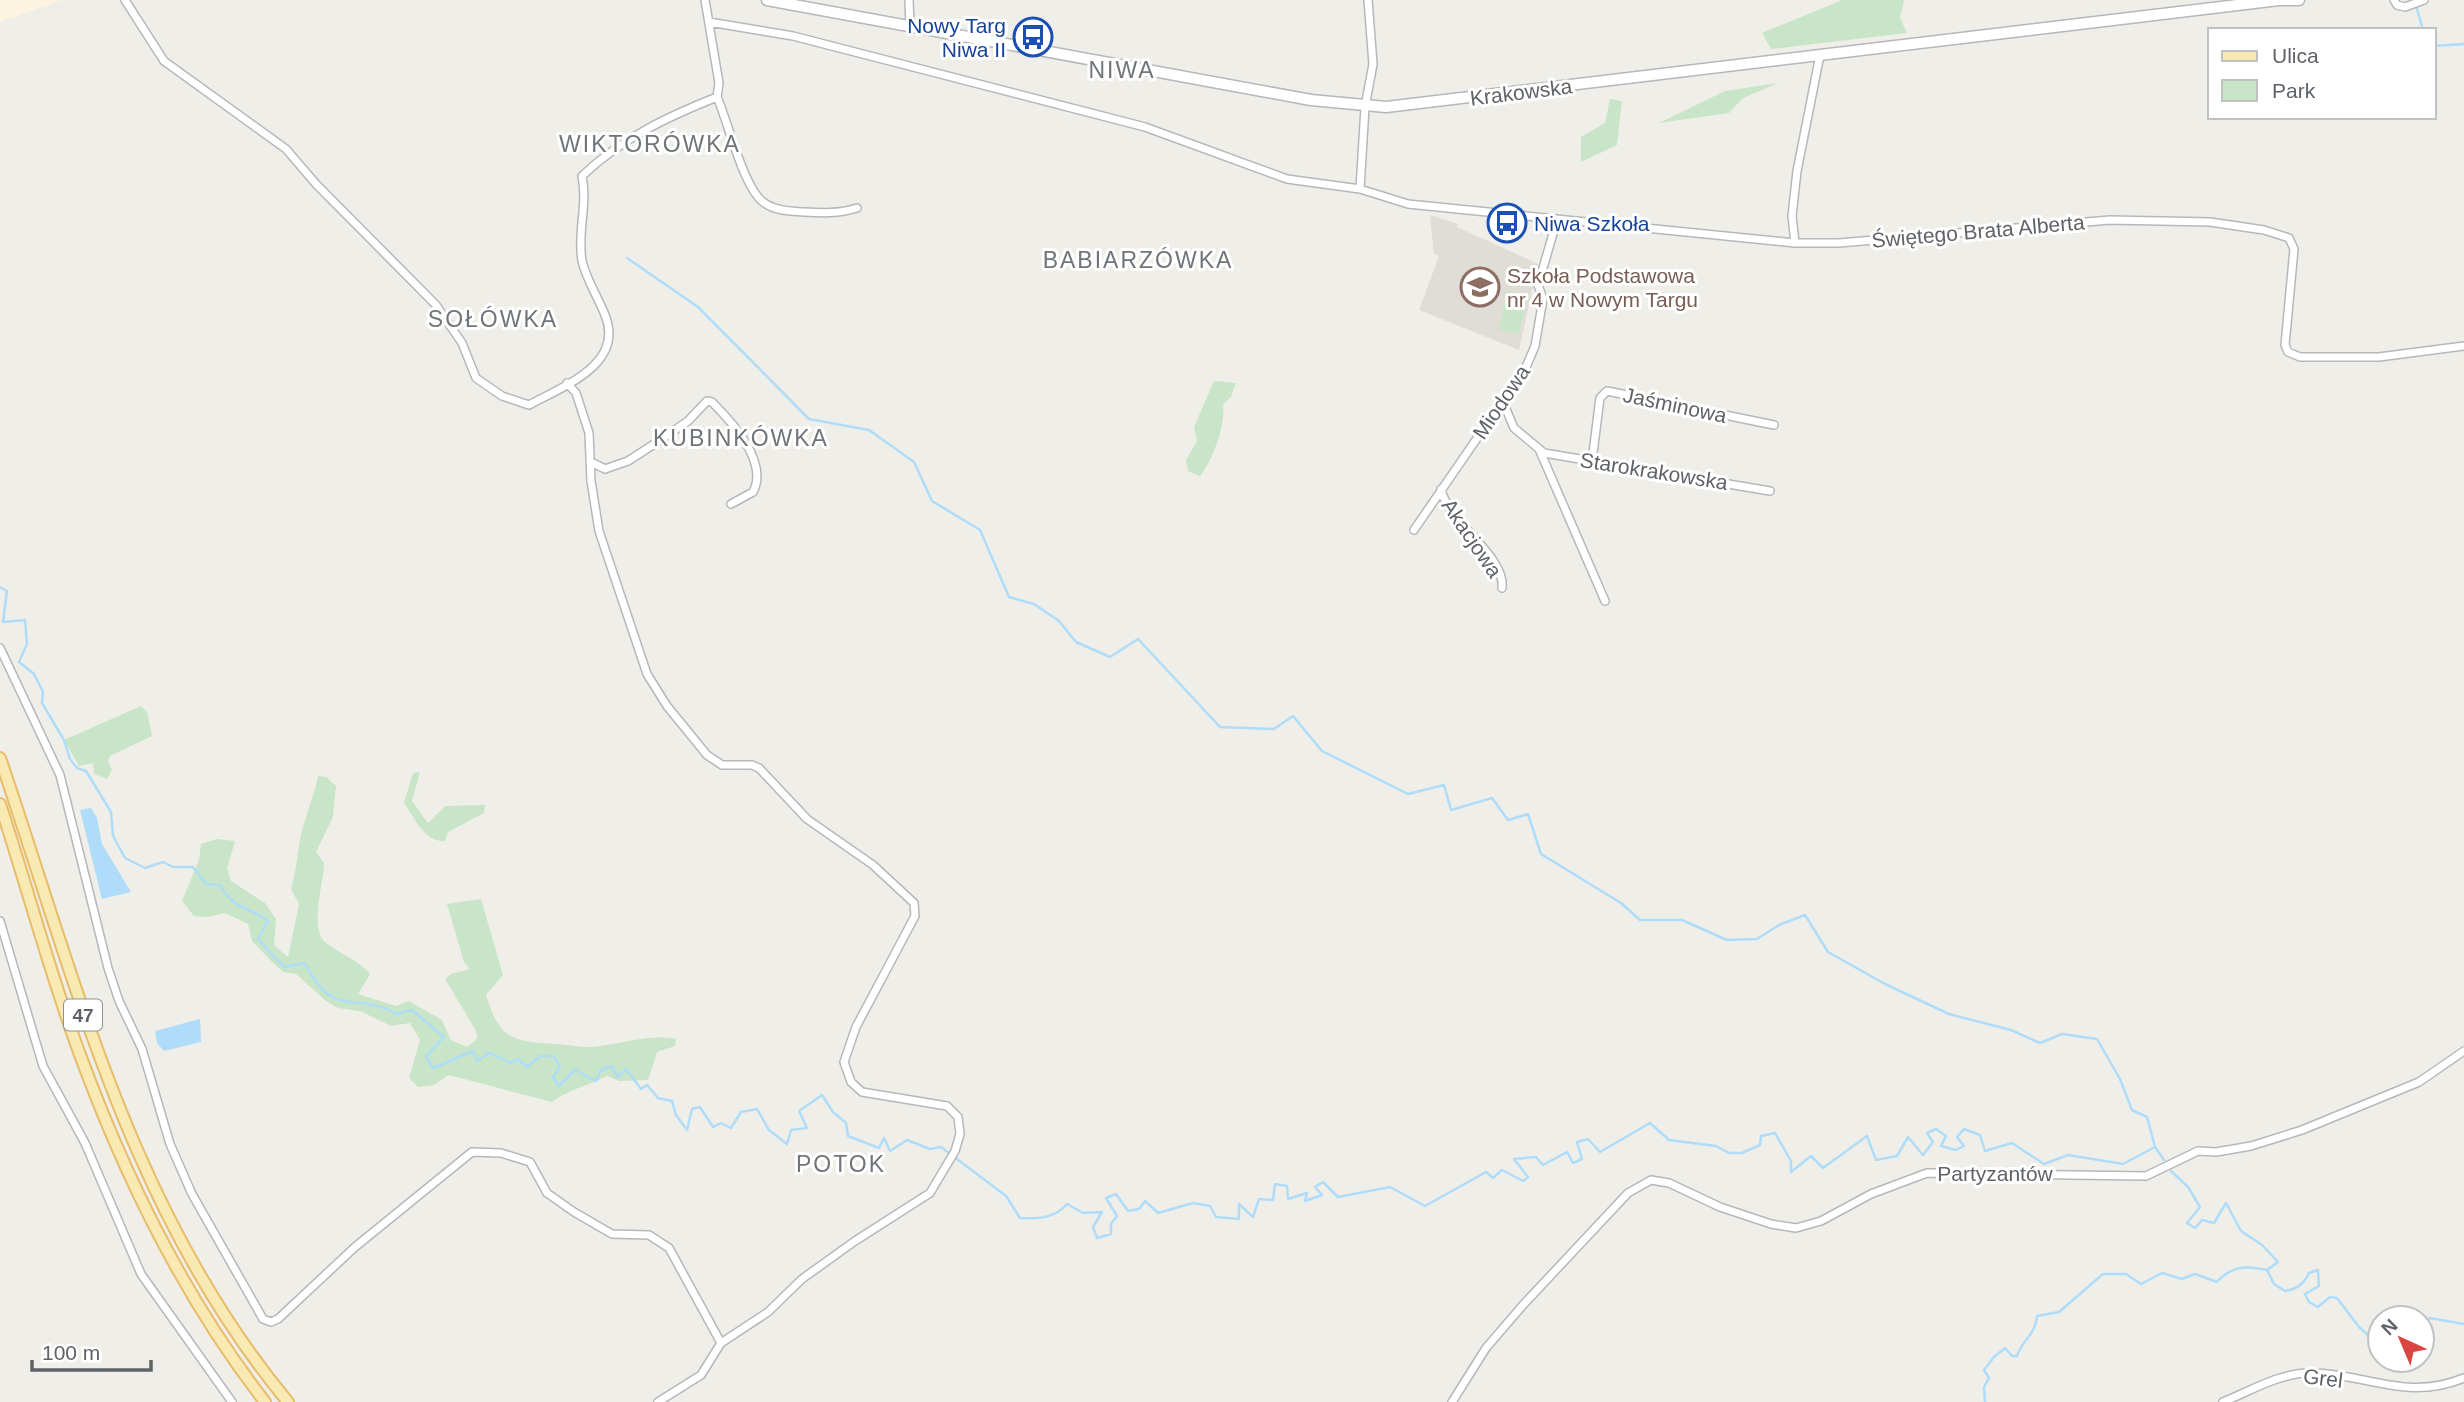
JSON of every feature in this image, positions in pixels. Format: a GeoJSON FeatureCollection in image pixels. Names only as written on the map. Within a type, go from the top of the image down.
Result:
{"type":"FeatureCollection","features":[{"type":"Feature","properties":{"kind":"main road","name":"Krakowska"},"geometry":{"type":"LineString","coordinates":[[767,0],[1285,96],[1365,107],[1418,106],[1820,55],[2299,0]]}},
{"type":"Feature","properties":{"kind":"main road","name":"47"},"geometry":{"type":"LineString","coordinates":[[0,758],[73,988],[143,1168],[220,1308],[288,1402]]}},
{"type":"Feature","properties":{"kind":"main road","name":"47"},"geometry":{"type":"LineString","coordinates":[[0,804],[78,1050],[128,1174],[220,1338],[265,1402]]}},
{"type":"Feature","properties":{"kind":"street"},"geometry":{"type":"LineString","coordinates":[[125,0],[164,61],[286,149],[316,184],[436,305],[462,343],[476,378],[485,388],[529,405],[603,359],[611,332],[583,264],[580,240],[585,221],[582,176],[608,152],[636,134],[659,121],[717,97]]}},
{"type":"Feature","properties":{"kind":"street"},"geometry":{"type":"LineString","coordinates":[[705,0],[719,83],[717,97],[737,159],[753,191],[766,204],[785,211],[839,214],[857,208]]}},
{"type":"Feature","properties":{"kind":"street"},"geometry":{"type":"LineString","coordinates":[[909,0],[910,26]]}},
{"type":"Feature","properties":{"kind":"street"},"geometry":{"type":"LineString","coordinates":[[1360,188],[1365,107],[1373,59],[1368,0]]}},
{"type":"Feature","properties":{"kind":"street"},"geometry":{"type":"LineString","coordinates":[[2394,0],[2397,5],[2405,8],[2424,0]]}},
{"type":"Feature","properties":{"kind":"street","name":"Świętego Brata Alberta"},"geometry":{"type":"LineString","coordinates":[[709,22],[793,37],[1145,127],[1287,179],[1360,188],[1408,204],[1794,243],[1839,243],[2110,220],[2191,220],[2264,230],[2289,238],[2294,248],[2285,345],[2288,352],[2296,356],[2337,358],[2402,355],[2464,346]]}},
{"type":"Feature","properties":{"kind":"street"},"geometry":{"type":"LineString","coordinates":[[1794,243],[1792,216],[1797,171],[1820,55]]}},
{"type":"Feature","properties":{"kind":"street","name":"Miodowa"},"geometry":{"type":"LineString","coordinates":[[1414,530],[1527,367],[1535,346],[1543,299],[1538,285],[1557,219]]}},
{"type":"Feature","properties":{"kind":"street"},"geometry":{"type":"LineString","coordinates":[[567,383],[576,393],[589,433],[591,481],[599,531],[647,674],[667,706],[707,755],[722,765],[752,765],[759,768],[807,819],[873,865],[914,903],[915,916],[856,1027],[844,1062],[851,1082],[862,1092],[947,1105],[958,1117],[960,1134],[955,1151],[930,1194],[835,1255],[803,1279],[768,1312],[721,1343],[701,1375],[658,1402]]}},
{"type":"Feature","properties":{"kind":"street","name":"Jaśminowa"},"geometry":{"type":"LineString","coordinates":[[1592,461],[1600,398],[1607,391],[1774,425]]}},
{"type":"Feature","properties":{"kind":"street"},"geometry":{"type":"LineString","coordinates":[[591,462],[606,469],[628,461],[688,421],[707,401],[712,402],[752,456],[757,474],[758,484],[753,492],[731,503]]}},
{"type":"Feature","properties":{"kind":"street","name":"Starokrakowska"},"geometry":{"type":"LineString","coordinates":[[1503,402],[1514,428],[1544,453],[1770,491]]}},
{"type":"Feature","properties":{"kind":"street","name":"Starokrakowska"},"geometry":{"type":"LineString","coordinates":[[1539,449],[1605,601]]}},
{"type":"Feature","properties":{"kind":"street","name":"Akacjowa"},"geometry":{"type":"LineString","coordinates":[[1441,489],[1447,505],[1486,553],[1503,581],[1502,588]]}},
{"type":"Feature","properties":{"kind":"street"},"geometry":{"type":"LineString","coordinates":[[0,648],[60,775],[108,968],[119,1001],[142,1049],[174,1156],[263,1319],[271,1322],[278,1319],[355,1247],[447,1169],[472,1152],[501,1153],[530,1162],[547,1193],[611,1234],[649,1235],[669,1248],[721,1343]]}},
{"type":"Feature","properties":{"kind":"street"},"geometry":{"type":"LineString","coordinates":[[0,921],[43,1066],[85,1143],[141,1274],[232,1402]]}},
{"type":"Feature","properties":{"kind":"street","name":"Partyzantów"},"geometry":{"type":"LineString","coordinates":[[1452,1402],[1486,1348],[1523,1305],[1628,1193],[1651,1180],[1669,1183],[1720,1207],[1772,1224],[1797,1228],[1821,1221],[1871,1194],[1927,1173],[2146,1176],[2198,1151],[2216,1152],[2251,1146],[2302,1130],[2419,1082],[2464,1051]]}},
{"type":"Feature","properties":{"kind":"street","name":"Grel"},"geometry":{"type":"LineString","coordinates":[[2223,1402],[2297,1374],[2328,1375],[2401,1396],[2436,1391],[2464,1378]]}},
{"type":"Feature","properties":{"kind":"shaded area"},"geometry":{"type":"Polygon","coordinates":[[[0,0],[62,0],[0,22],[0,0]]]}},
{"type":"Feature","properties":{"kind":"shaded area","name":"Szkoła Podstawowa nr 4 w Nowym Targu"},"geometry":{"type":"Polygon","coordinates":[[[1430,215],[1458,224],[1457,227],[1538,264],[1519,350],[1419,310],[1439,256],[1434,254],[1430,215]]]}},
{"type":"Feature","properties":{"kind":"green space"},"geometry":{"type":"Polygon","coordinates":[[[1842,0],[1904,0],[1900,18],[1907,33],[1771,49],[1762,33],[1842,0]]]}},
{"type":"Feature","properties":{"kind":"green space"},"geometry":{"type":"Polygon","coordinates":[[[1778,83],[1743,98],[1729,113],[1659,123],[1725,91],[1778,83]]]}},
{"type":"Feature","properties":{"kind":"green space"},"geometry":{"type":"Polygon","coordinates":[[[1610,99],[1622,101],[1617,145],[1581,162],[1581,137],[1605,123],[1610,99]]]}},
{"type":"Feature","properties":{"kind":"green space"},"geometry":{"type":"Polygon","coordinates":[[[1507,291],[1527,296],[1519,334],[1499,330],[1507,291]]]}},
{"type":"Feature","properties":{"kind":"green space"},"geometry":{"type":"Polygon","coordinates":[[[1214,381],[1236,383],[1231,397],[1223,404],[1218,442],[1200,476],[1188,471],[1186,460],[1197,441],[1194,427],[1214,381]]]}},
{"type":"Feature","properties":{"kind":"green space"},"geometry":{"type":"Polygon","coordinates":[[[141,706],[147,712],[152,736],[110,756],[108,761],[112,770],[107,779],[94,774],[93,763],[79,766],[64,740],[141,706]]]}},
{"type":"Feature","properties":{"kind":"green space"},"geometry":{"type":"Polygon","coordinates":[[[420,772],[412,801],[428,823],[445,806],[485,805],[484,813],[448,832],[445,841],[431,838],[404,803],[413,773],[420,772]]]}},
{"type":"Feature","properties":{"kind":"green space"},"geometry":{"type":"Polygon","coordinates":[[[318,776],[326,777],[336,786],[333,817],[316,852],[324,863],[318,926],[325,942],[360,964],[370,974],[358,994],[396,1006],[409,1001],[442,1020],[451,1040],[467,1047],[478,1038],[445,979],[451,974],[470,969],[464,962],[447,904],[481,899],[503,975],[486,995],[503,1030],[510,1036],[529,1042],[585,1047],[648,1038],[676,1039],[675,1046],[657,1052],[648,1080],[619,1081],[607,1076],[552,1102],[449,1075],[434,1085],[418,1087],[409,1078],[420,1040],[410,1023],[391,1026],[360,1011],[338,1008],[326,1001],[296,974],[283,972],[272,962],[252,941],[248,924],[225,913],[208,917],[194,916],[182,901],[199,860],[201,844],[217,839],[235,841],[227,869],[231,881],[265,903],[276,919],[274,945],[288,957],[299,904],[291,889],[302,832],[318,776]]]}},
{"type":"Feature","properties":{"kind":"water"},"geometry":{"type":"Polygon","coordinates":[[[91,808],[97,818],[102,844],[131,892],[102,899],[80,810],[91,808]]]}},
{"type":"Feature","properties":{"kind":"water"},"geometry":{"type":"Polygon","coordinates":[[[200,1019],[201,1042],[164,1051],[157,1043],[155,1031],[200,1019]]]}},
{"type":"Feature","properties":{"kind":"waterway"},"geometry":{"type":"LineString","coordinates":[[2417,9],[2422,28]]}},
{"type":"Feature","properties":{"kind":"waterway"},"geometry":{"type":"LineString","coordinates":[[2436,46],[2464,44]]}},
{"type":"Feature","properties":{"kind":"waterway"},"geometry":{"type":"LineString","coordinates":[[627,258],[698,307],[809,419],[869,430],[914,462],[932,501],[980,530],[1009,597],[1034,604],[1059,621],[1076,642],[1110,657],[1138,639],[1220,727],[1274,729],[1293,716],[1322,751],[1408,794],[1444,785],[1451,810],[1492,798],[1508,820],[1528,814],[1541,854],[1621,903],[1640,920],[1682,920],[1727,940],[1757,939],[1779,925],[1805,915],[1828,952],[1885,984],[1949,1014],[2011,1030],[2040,1043],[2062,1034],[2097,1039],[2120,1079],[2132,1110],[2147,1117],[2155,1147],[2164,1160]]}},
{"type":"Feature","properties":{"kind":"waterway"},"geometry":{"type":"LineString","coordinates":[[0,587],[7,591],[3,622],[25,620],[27,644],[19,662],[34,674],[43,692],[42,703],[64,740],[70,759],[77,768],[86,771],[111,812],[113,836],[125,858],[145,868],[163,862],[173,867],[193,867],[206,884],[220,885],[230,899],[268,921],[258,939],[284,967],[305,963],[315,981],[335,998],[382,1007],[397,1014],[412,1010],[444,1037],[426,1056],[433,1068],[473,1051],[477,1061],[490,1053],[510,1063],[518,1059],[527,1067],[540,1056],[554,1056],[560,1067],[553,1077],[559,1086],[575,1070],[596,1081],[601,1070],[611,1066],[618,1077],[626,1069],[641,1089],[647,1085],[658,1098],[672,1101],[676,1115],[687,1130],[692,1109],[700,1107],[713,1127],[721,1123],[731,1128],[741,1112],[757,1109],[769,1130],[787,1144],[791,1130],[807,1128],[799,1111],[822,1095],[833,1112],[846,1123],[848,1136],[879,1148],[884,1138],[890,1151],[907,1140],[930,1149],[941,1147],[1006,1196],[1020,1218],[1046,1217],[1067,1204],[1083,1213],[1102,1212],[1093,1227],[1097,1238],[1111,1234],[1111,1224],[1117,1216],[1106,1198],[1116,1194],[1128,1211],[1139,1209],[1145,1201],[1158,1213],[1193,1203],[1210,1206],[1216,1217],[1239,1219],[1239,1204],[1253,1217],[1259,1199],[1273,1200],[1275,1184],[1287,1186],[1288,1199],[1307,1193],[1305,1201],[1322,1195],[1315,1187],[1323,1182],[1338,1197],[1390,1187],[1425,1206],[1486,1172],[1493,1178],[1502,1170],[1523,1181],[1528,1177],[1514,1159],[1536,1157],[1543,1165],[1567,1152],[1573,1163],[1582,1159],[1577,1142],[1588,1139],[1600,1152],[1650,1123],[1669,1140],[1716,1146],[1729,1153],[1742,1153],[1760,1145],[1761,1136],[1775,1133],[1791,1161],[1791,1172],[1811,1156],[1823,1168],[1867,1136],[1876,1160],[1897,1156],[1908,1137],[1923,1155],[1933,1142],[1927,1133],[1936,1129],[1946,1136],[1941,1146],[1956,1150],[1964,1146],[1957,1137],[1964,1129],[1980,1135],[1985,1151],[2012,1143],[2044,1164],[2068,1155],[2123,1164],[2155,1147]]}},
{"type":"Feature","properties":{"kind":"waterway"},"geometry":{"type":"LineString","coordinates":[[2171,1171],[2188,1187],[2200,1207],[2187,1223],[2195,1228],[2202,1220],[2214,1223],[2226,1203],[2241,1231],[2262,1245],[2278,1262],[2267,1270]]}},
{"type":"Feature","properties":{"kind":"waterway"},"geometry":{"type":"LineString","coordinates":[[1985,1402],[1984,1387],[1989,1378],[1984,1370],[1994,1357],[2005,1348],[2012,1356],[2017,1356],[2034,1328],[2037,1316],[2059,1312],[2103,1274],[2126,1274],[2141,1284],[2162,1273],[2182,1279],[2195,1274],[2217,1282],[2233,1270],[2252,1268],[2267,1270],[2274,1284],[2285,1291],[2300,1285],[2309,1273],[2318,1270],[2319,1286],[2305,1294],[2309,1302],[2318,1307],[2330,1297],[2337,1298],[2366,1333]]}},
{"type":"Feature","properties":{"kind":"waterway"},"geometry":{"type":"LineString","coordinates":[[2436,1319],[2464,1324]]}},
{"type":"Feature","properties":{"kind":"place","name":"Nowy Targ Niwa II"},"geometry":{"type":"Point","coordinates":[1033,37]}},
{"type":"Feature","properties":{"kind":"place","name":"Niwa Szkoła"},"geometry":{"type":"Point","coordinates":[1507,223]}},
{"type":"Feature","properties":{"kind":"place","name":"Szkoła Podstawowa nr 4 w Nowym Targu"},"geometry":{"type":"Point","coordinates":[1480,287]}},
{"type":"Feature","properties":{"kind":"district","name":"NIWA"},"geometry":{"type":"Point","coordinates":[1122,70]}},
{"type":"Feature","properties":{"kind":"district","name":"WIKTORÓWKA"},"geometry":{"type":"Point","coordinates":[650,144]}},
{"type":"Feature","properties":{"kind":"district","name":"BABIARZÓWKA"},"geometry":{"type":"Point","coordinates":[1138,260]}},
{"type":"Feature","properties":{"kind":"district","name":"SOŁÓWKA"},"geometry":{"type":"Point","coordinates":[493,319]}},
{"type":"Feature","properties":{"kind":"district","name":"KUBINKÓWKA"},"geometry":{"type":"Point","coordinates":[741,438]}},
{"type":"Feature","properties":{"kind":"district","name":"POTOK"},"geometry":{"type":"Point","coordinates":[841,1164]}}]}
